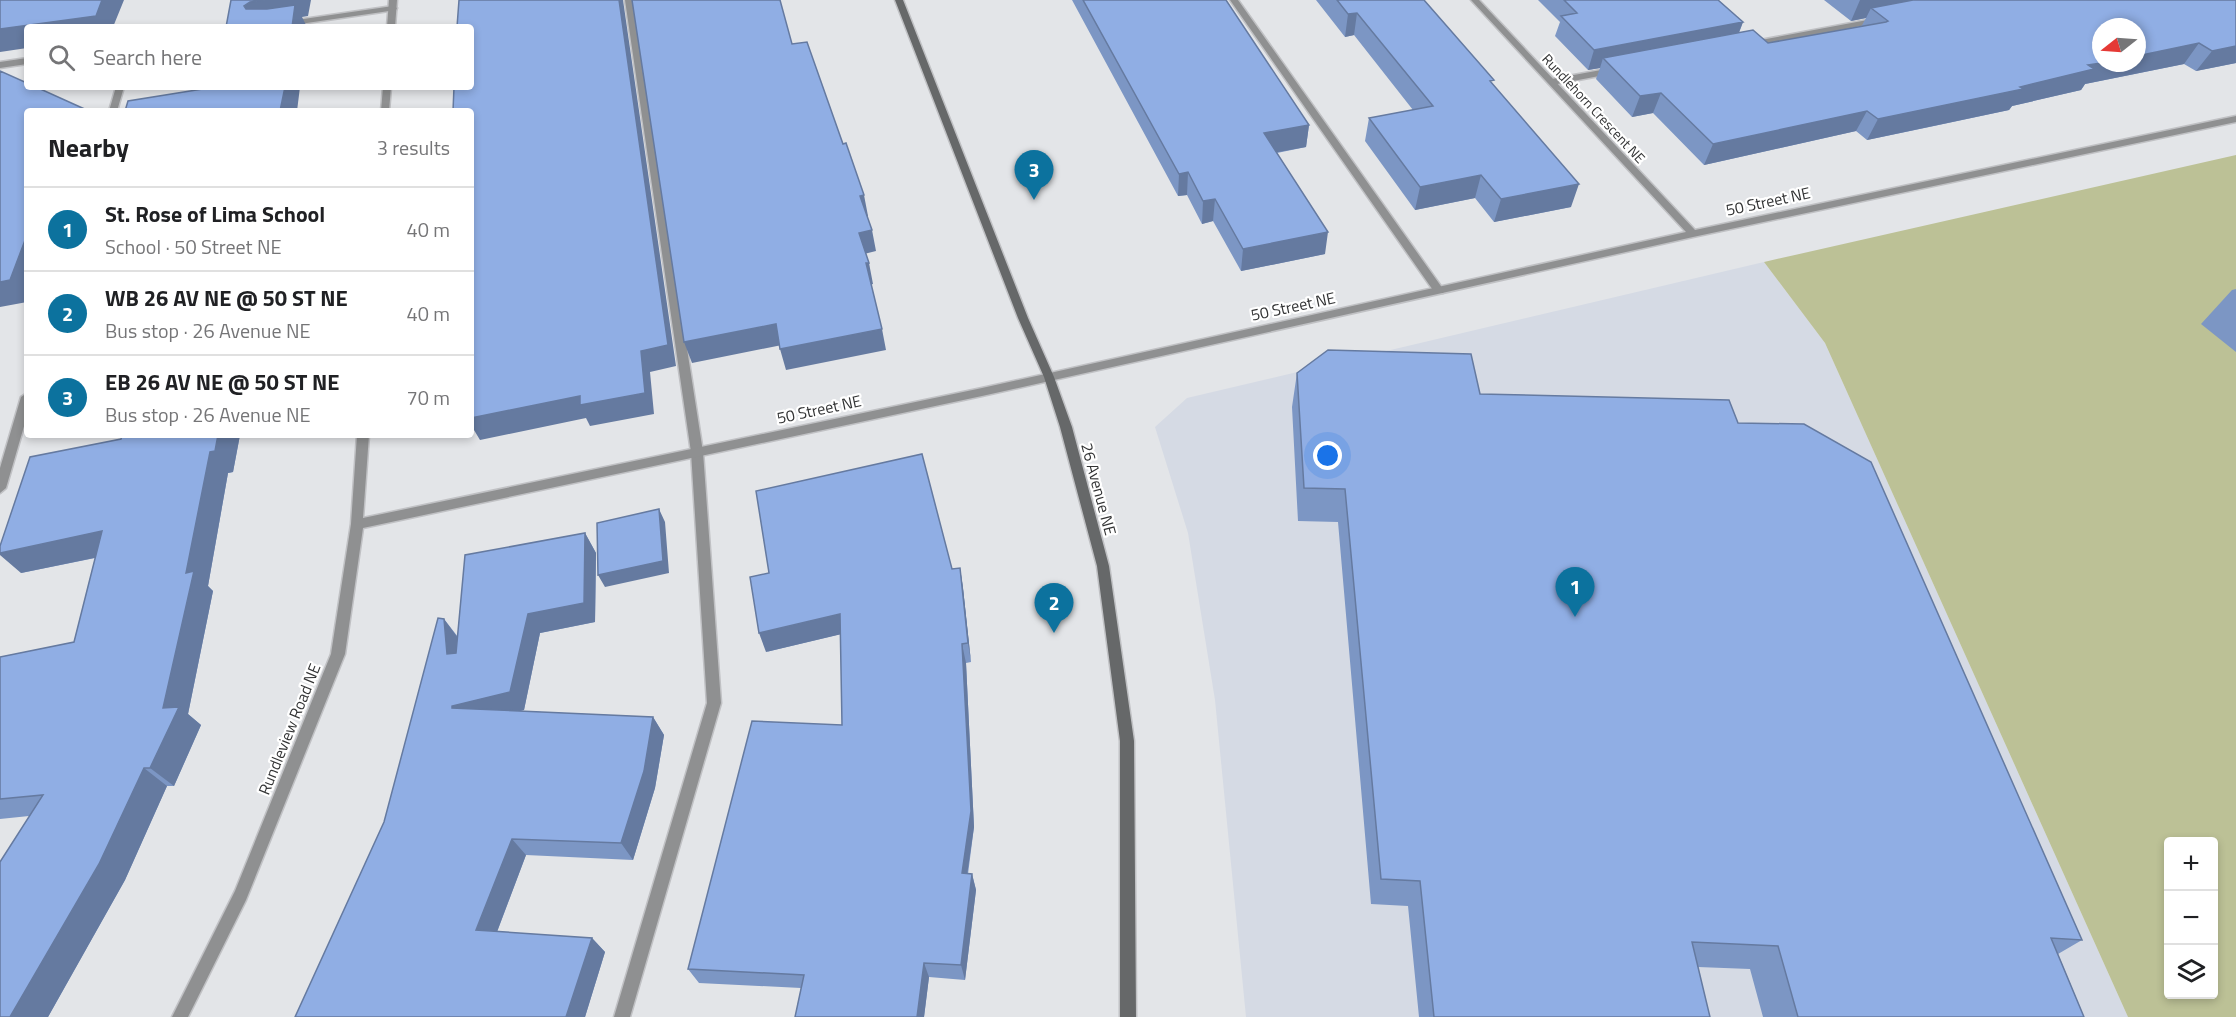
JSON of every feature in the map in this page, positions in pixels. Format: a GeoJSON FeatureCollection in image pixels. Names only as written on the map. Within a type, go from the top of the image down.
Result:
{"type":"FeatureCollection","features":[{"type":"Feature","properties":{"kind":"street"},"geometry":{"type":"LineString","coordinates":[[622,1017],[714,703],[697,452],[629,0]]}},
{"type":"Feature","properties":{"kind":"street","name":"26 Avenue NE"},"geometry":{"type":"LineString","coordinates":[[899,0],[1023,318],[1049,377],[1066,428],[1103,566],[1127,741],[1128,1017]]}},
{"type":"Feature","properties":{"kind":"street"},"geometry":{"type":"LineString","coordinates":[[1234,0],[1439,291]]}},
{"type":"Feature","properties":{"kind":"street","name":"Rundlehorn Crescent NE"},"geometry":{"type":"LineString","coordinates":[[1475,0],[1693,234]]}},
{"type":"Feature","properties":{"kind":"street"},"geometry":{"type":"LineString","coordinates":[[279,24],[393,4],[391,24]]}},
{"type":"Feature","properties":{"kind":"street"},"geometry":{"type":"LineString","coordinates":[[1741,46],[1892,18]]}},
{"type":"Feature","properties":{"kind":"street"},"geometry":{"type":"LineString","coordinates":[[0,65],[24,61]]}},
{"type":"Feature","properties":{"kind":"street"},"geometry":{"type":"LineString","coordinates":[[1552,82],[1625,69]]}},
{"type":"Feature","properties":{"kind":"street"},"geometry":{"type":"LineString","coordinates":[[114,108],[119,90]]}},
{"type":"Feature","properties":{"kind":"street"},"geometry":{"type":"LineString","coordinates":[[385,108],[387,90]]}},
{"type":"Feature","properties":{"kind":"street","name":"50 Street NE"},"geometry":{"type":"LineString","coordinates":[[357,524],[1049,377],[1693,234],[2236,119]]}},
{"type":"Feature","properties":{"kind":"street"},"geometry":{"type":"LineString","coordinates":[[0,488],[24,407]]}},
{"type":"Feature","properties":{"kind":"street","name":"Rundleview Road NE"},"geometry":{"type":"LineString","coordinates":[[180,1017],[241,895],[338,654],[357,524],[363,438]]}},
{"type":"Feature","properties":{"kind":"shaded area"},"geometry":{"type":"Polygon","coordinates":[[[1764,262],[1825,343],[2128,1017],[1246,1017],[1215,700],[1188,533],[1155,427],[1187,398],[1764,262]]]}},
{"type":"Feature","properties":{"kind":"green space"},"geometry":{"type":"Polygon","coordinates":[[[2236,155],[2236,1017],[2128,1017],[1825,343],[1764,262],[2236,155]]]}},
{"type":"Feature","properties":{"kind":"building"},"geometry":{"type":"Polygon","coordinates":[[[0,0],[102,0],[96,16],[0,29],[0,0]]]}},
{"type":"Feature","properties":{"kind":"building"},"geometry":{"type":"Polygon","coordinates":[[[231,0],[265,0],[250,2],[244,6],[246,9],[295,5],[292,24],[227,24],[231,0]]]}},
{"type":"Feature","properties":{"kind":"building"},"geometry":{"type":"Polygon","coordinates":[[[459,0],[619,0],[668,345],[641,351],[645,393],[580,405],[580,396],[474,417],[474,108],[453,108],[454,90],[474,90],[474,24],[457,24],[459,0]]]}},
{"type":"Feature","properties":{"kind":"building"},"geometry":{"type":"Polygon","coordinates":[[[632,0],[780,0],[792,44],[807,42],[843,144],[846,143],[864,195],[860,196],[872,230],[859,233],[869,263],[866,263],[882,329],[780,349],[776,324],[684,342],[632,0]]]}},
{"type":"Feature","properties":{"kind":"building"},"geometry":{"type":"Polygon","coordinates":[[[1083,0],[1226,0],[1309,125],[1264,133],[1328,232],[1243,249],[1215,199],[1203,201],[1188,172],[1179,174],[1083,0]]]}},
{"type":"Feature","properties":{"kind":"building"},"geometry":{"type":"Polygon","coordinates":[[[1337,0],[1424,0],[1494,80],[1490,81],[1579,184],[1501,199],[1481,175],[1420,187],[1369,118],[1433,106],[1357,13],[1348,14],[1337,0]]]}},
{"type":"Feature","properties":{"kind":"building"},"geometry":{"type":"Polygon","coordinates":[[[1564,0],[1718,0],[1743,22],[1594,50],[1561,16],[1577,13],[1564,0]]]}},
{"type":"Feature","properties":{"kind":"building"},"geometry":{"type":"Polygon","coordinates":[[[1913,0],[2236,0],[2236,46],[2212,51],[2199,43],[2146,54],[2146,18],[2092,18],[2092,64],[2088,65],[2092,69],[2020,87],[2023,89],[1878,119],[1867,111],[1713,144],[1661,93],[1640,96],[1603,58],[1753,30],[1768,43],[1888,21],[1871,8],[1913,0]]]}},
{"type":"Feature","properties":{"kind":"building"},"geometry":{"type":"Polygon","coordinates":[[[0,71],[24,82],[24,90],[43,90],[82,108],[24,108],[24,243],[10,280],[0,282],[0,71]]]}},
{"type":"Feature","properties":{"kind":"building"},"geometry":{"type":"Polygon","coordinates":[[[196,90],[284,90],[281,108],[126,108],[128,101],[196,90]]]}},
{"type":"Feature","properties":{"kind":"building"},"geometry":{"type":"Polygon","coordinates":[[[1328,350],[1471,354],[1480,394],[1729,400],[1738,423],[1804,424],[1871,462],[2082,940],[2051,938],[2084,1017],[1798,1017],[1778,946],[1692,942],[1710,1017],[1434,1017],[1420,881],[1381,879],[1345,489],[1304,488],[1297,373],[1328,350]]]}},
{"type":"Feature","properties":{"kind":"building"},"geometry":{"type":"Polygon","coordinates":[[[217,438],[215,451],[210,452],[186,573],[194,571],[163,708],[179,707],[150,768],[144,768],[99,864],[10,1017],[0,1017],[0,862],[43,795],[0,799],[0,657],[74,642],[102,531],[0,553],[0,546],[30,457],[121,439],[217,438]]]}},
{"type":"Feature","properties":{"kind":"building"},"geometry":{"type":"Polygon","coordinates":[[[922,454],[952,569],[960,568],[968,643],[962,644],[971,811],[962,873],[972,874],[961,965],[924,963],[917,1017],[795,1017],[804,975],[688,969],[752,721],[842,725],[840,614],[759,633],[750,577],[769,573],[756,491],[922,454]]]}},
{"type":"Feature","properties":{"kind":"building"},"geometry":{"type":"Polygon","coordinates":[[[659,509],[663,561],[598,575],[597,523],[659,509]]]}},
{"type":"Feature","properties":{"kind":"building"},"geometry":{"type":"Polygon","coordinates":[[[585,533],[584,603],[528,614],[510,692],[452,706],[452,708],[653,717],[644,771],[621,843],[512,839],[476,930],[592,938],[566,1017],[295,1017],[384,822],[438,618],[444,619],[447,654],[456,653],[465,555],[585,533]]]}},
{"type":"Feature","properties":{"kind":"place","name":"EB 26 AV NE @ 50 ST NE"},"geometry":{"type":"Point","coordinates":[1034,200]}},
{"type":"Feature","properties":{"kind":"place","name":"St. Rose of Lima School"},"geometry":{"type":"Point","coordinates":[1575,617]}},
{"type":"Feature","properties":{"kind":"place","name":"WB 26 AV NE @ 50 ST NE"},"geometry":{"type":"Point","coordinates":[1054,633]}}]}
